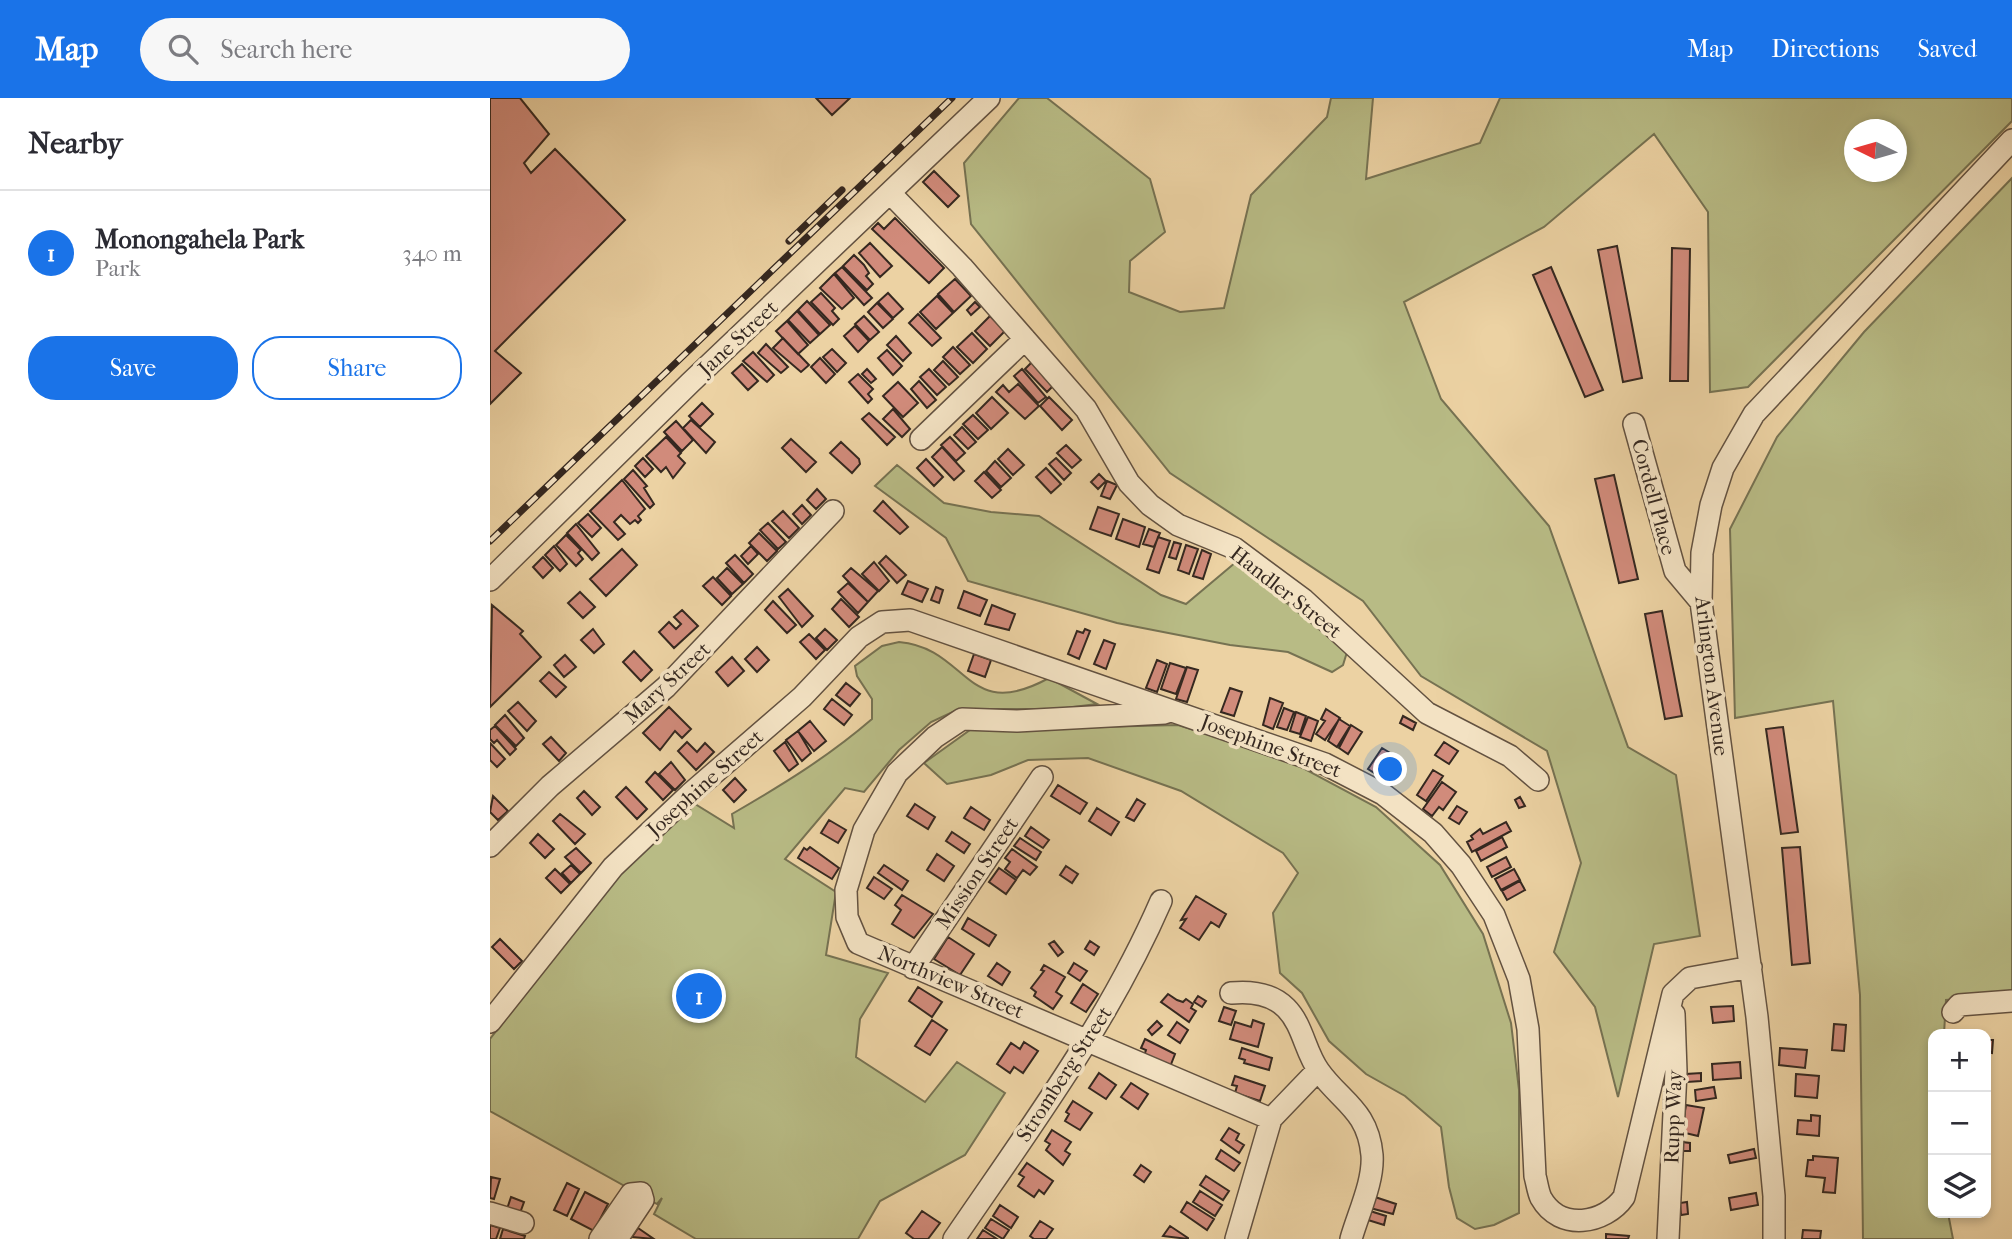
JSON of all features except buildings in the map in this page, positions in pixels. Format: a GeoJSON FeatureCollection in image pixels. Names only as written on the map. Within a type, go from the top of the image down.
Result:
{"type":"FeatureCollection","features":[{"type":"Feature","properties":{"kind":"street","name":"Jane Street"},"geometry":{"type":"LineString","coordinates":[[490,580],[690,383],[989,98]]}},
{"type":"Feature","properties":{"kind":"street","name":"Arlington Avenue"},"geometry":{"type":"LineString","coordinates":[[1774,1239],[1774,1196],[1751,967],[1701,602],[1702,553],[1711,505],[1723,468],[1754,414],[2012,141]]}},
{"type":"Feature","properties":{"kind":"street","name":"Handler Street"},"geometry":{"type":"LineString","coordinates":[[891,194],[962,267],[1086,409],[1129,483],[1150,505],[1178,525],[1234,548],[1304,600],[1427,713],[1510,756],[1538,780]]}},
{"type":"Feature","properties":{"kind":"street"},"geometry":{"type":"LineString","coordinates":[[921,439],[1025,338]]}},
{"type":"Feature","properties":{"kind":"street","name":"Cordell Place"},"geometry":{"type":"LineString","coordinates":[[1634,424],[1675,571],[1701,602]]}},
{"type":"Feature","properties":{"kind":"street","name":"Mary Street"},"geometry":{"type":"LineString","coordinates":[[490,846],[550,786],[666,687],[833,511]]}},
{"type":"Feature","properties":{"kind":"street","name":"Josephine Street"},"geometry":{"type":"LineString","coordinates":[[490,1022],[613,867],[690,794],[802,697],[859,637],[874,625],[898,619],[922,623],[1325,764],[1365,783],[1416,818],[1461,864],[1494,915],[1519,979],[1528,1029],[1535,1177],[1541,1197],[1571,1230],[1602,1217],[1616,1208],[1624,1196],[1673,994]]}},
{"type":"Feature","properties":{"kind":"street","name":"Northview Street"},"geometry":{"type":"LineString","coordinates":[[1176,712],[1017,722],[962,719],[935,737],[897,774],[864,830],[846,890],[847,917],[858,943],[1271,1119]]}},
{"type":"Feature","properties":{"kind":"street","name":"Mission Street"},"geometry":{"type":"LineString","coordinates":[[913,968],[1042,777]]}},
{"type":"Feature","properties":{"kind":"street","name":"Stromberg Street"},"geometry":{"type":"LineString","coordinates":[[954,1239],[1088,1043],[1130,968],[1161,901]]}},
{"type":"Feature","properties":{"kind":"street"},"geometry":{"type":"LineString","coordinates":[[1673,994],[1690,978],[1751,967]]}},
{"type":"Feature","properties":{"kind":"street"},"geometry":{"type":"LineString","coordinates":[[1231,993],[1249,991],[1268,996],[1286,1008],[1318,1070],[1352,1104],[1363,1122],[1372,1157],[1351,1239]]}},
{"type":"Feature","properties":{"kind":"street","name":"Rupp Way"},"geometry":{"type":"LineString","coordinates":[[1668,1239],[1676,1072],[1673,994]]}},
{"type":"Feature","properties":{"kind":"street"},"geometry":{"type":"LineString","coordinates":[[1953,1012],[1959,1005],[2012,1001]]}},
{"type":"Feature","properties":{"kind":"street"},"geometry":{"type":"LineString","coordinates":[[1235,1237],[1271,1119],[1318,1070]]}},
{"type":"Feature","properties":{"kind":"street"},"geometry":{"type":"LineString","coordinates":[[600,1239],[631,1194],[641,1193],[643,1200],[617,1239]]}},
{"type":"Feature","properties":{"kind":"street"},"geometry":{"type":"LineString","coordinates":[[490,1213],[523,1223]]}},
{"type":"Feature","properties":{"kind":"green space"},"geometry":{"type":"Polygon","coordinates":[[[1019,98],[1047,98],[1150,179],[1165,232],[1130,261],[1129,292],[1180,312],[1224,308],[1251,195],[1327,117],[1331,98],[1373,98],[1366,179],[1480,143],[1500,98],[2012,98],[2012,121],[1748,387],[1710,392],[1708,212],[1654,134],[1544,227],[1404,302],[1441,399],[1549,526],[1628,747],[1676,775],[1700,936],[1654,944],[1618,1097],[1595,1007],[1554,952],[1581,863],[1547,751],[1421,676],[1363,601],[1170,473],[971,224],[964,163],[1019,98]]]}},
{"type":"Feature","properties":{"kind":"green space"},"geometry":{"type":"Polygon","coordinates":[[[2012,178],[2012,995],[1946,1000],[1944,1029],[1928,1029],[1928,1218],[1949,1218],[1953,1239],[1863,1239],[1860,995],[1833,701],[1735,718],[1730,529],[1777,437],[1864,332],[2012,178]]]}},
{"type":"Feature","properties":{"kind":"green space"},"geometry":{"type":"Polygon","coordinates":[[[897,465],[944,503],[991,512],[1039,516],[1161,595],[1186,604],[1236,562],[1347,652],[1343,665],[1332,672],[1288,652],[1230,645],[1117,623],[968,581],[946,538],[875,486],[897,465]]]}},
{"type":"Feature","properties":{"kind":"green space"},"geometry":{"type":"Polygon","coordinates":[[[899,642],[922,647],[983,688],[1000,693],[1021,690],[1049,678],[1097,704],[1057,709],[959,709],[931,722],[899,750],[864,792],[845,788],[785,859],[836,892],[826,955],[888,973],[860,1019],[856,1057],[925,1102],[957,1062],[1005,1093],[965,1155],[880,1201],[858,1239],[696,1239],[654,1214],[662,1198],[657,1204],[490,1111],[490,1039],[621,870],[695,804],[734,828],[732,814],[804,770],[872,719],[872,699],[857,676],[855,666],[882,646],[899,642]]]}},
{"type":"Feature","properties":{"kind":"green space"},"geometry":{"type":"Polygon","coordinates":[[[1178,725],[1286,759],[1376,807],[1440,865],[1483,934],[1511,1023],[1519,1090],[1519,1213],[1494,1225],[1475,1229],[1457,1218],[1449,1187],[1441,1127],[1405,1096],[1366,1074],[1329,1041],[1302,993],[1280,973],[1273,913],[1298,873],[1283,853],[1181,791],[1088,758],[1028,760],[991,775],[947,784],[924,763],[970,730],[1178,725]]]}},
{"type":"Feature","properties":{"kind":"railway"},"geometry":{"type":"LineString","coordinates":[[490,541],[952,98]]}},
{"type":"Feature","properties":{"kind":"railway"},"geometry":{"type":"LineString","coordinates":[[789,241],[842,190]]}},
{"type":"Feature","properties":{"kind":"place","name":"Monongahela Park"},"geometry":{"type":"Point","coordinates":[699,996]}}]}
